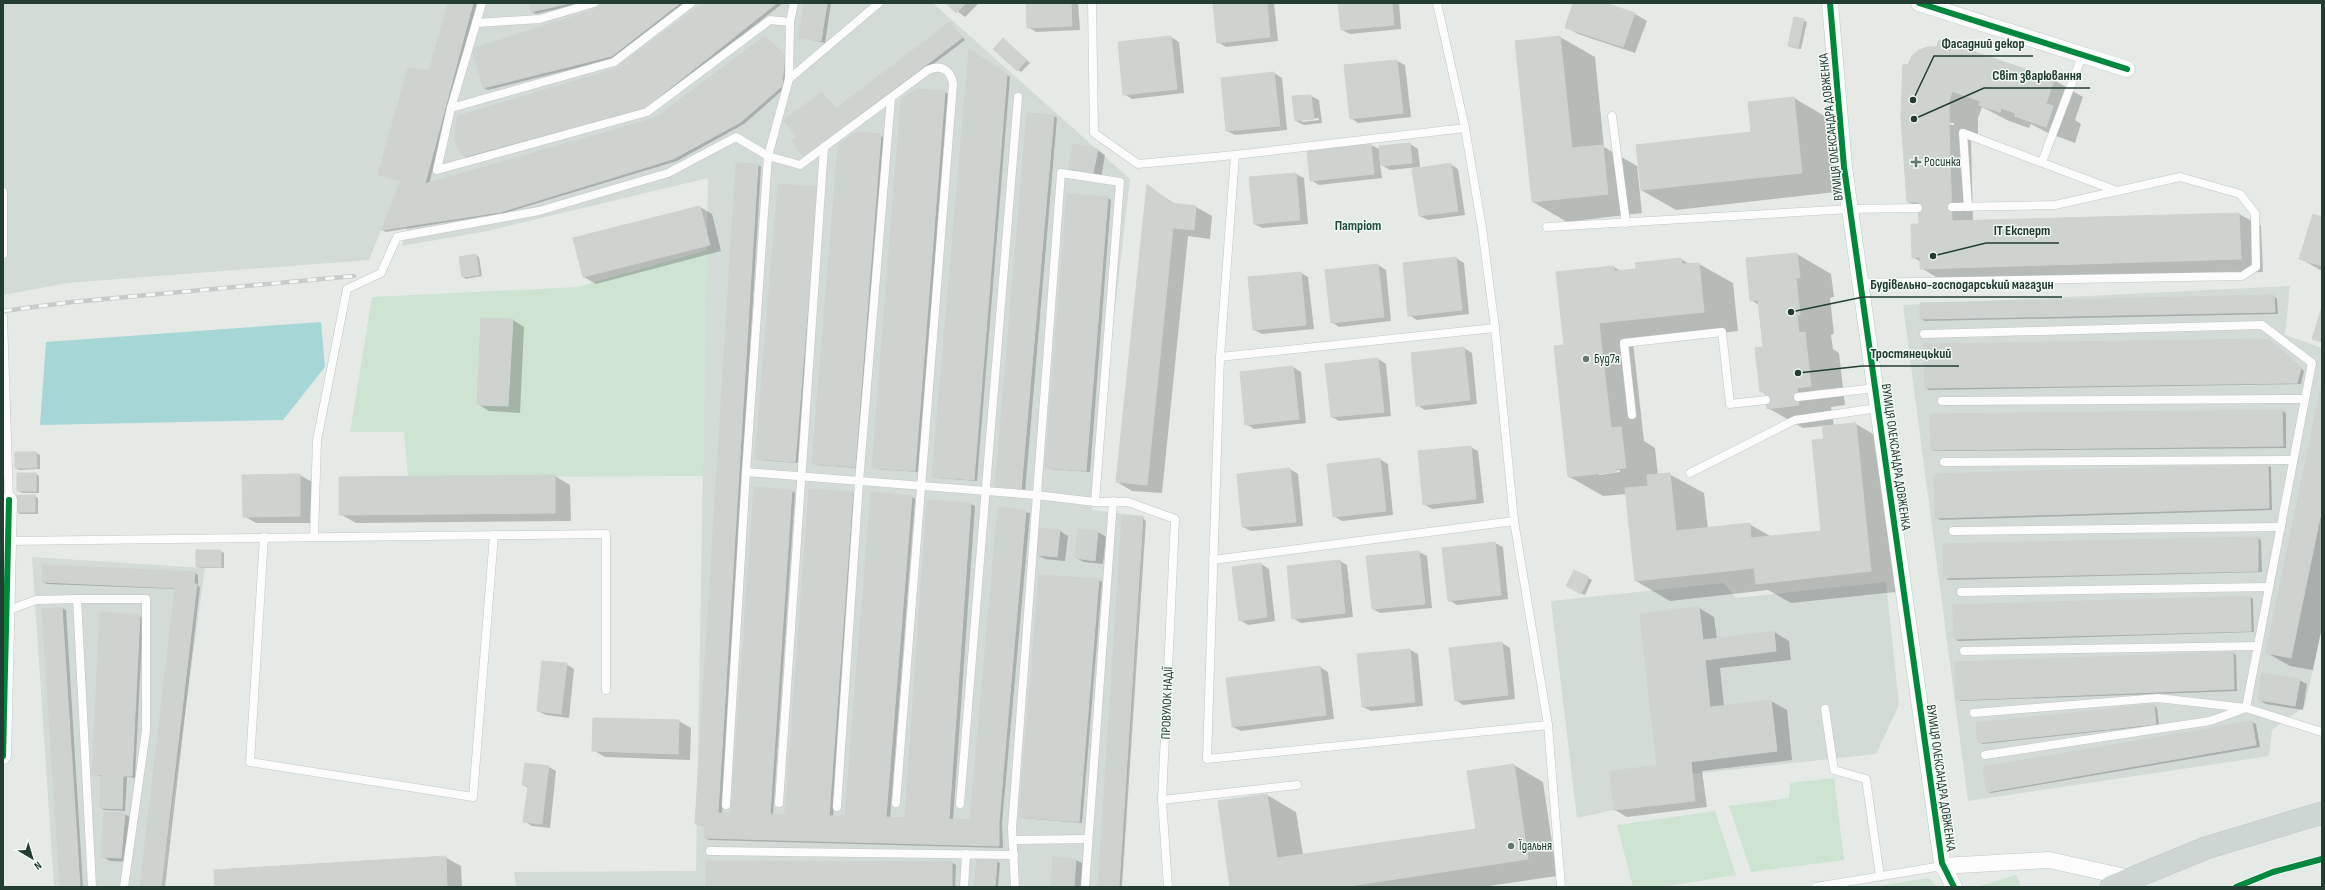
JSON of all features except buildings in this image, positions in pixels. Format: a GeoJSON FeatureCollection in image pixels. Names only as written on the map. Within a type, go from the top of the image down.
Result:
{"type":"FeatureCollection","features":[{"type":"Feature","properties":{"kind":"main road"},"geometry":{"type":"LineString","coordinates":[[2120,883],[2206,848],[2322,813]]}},
{"type":"Feature","properties":{"kind":"street","name":"ВУЛИЦЯ ОЛЕКСАНДРА ДОВЖЕНКА"},"geometry":{"type":"LineString","coordinates":[[1830,3],[1844,167],[1942,866]]}},
{"type":"Feature","properties":{"kind":"street"},"geometry":{"type":"LineString","coordinates":[[1919,3],[2082,56],[2127,69]]}},
{"type":"Feature","properties":{"kind":"street"},"geometry":{"type":"LineString","coordinates":[[3,756],[4,611],[9,500]]}},
{"type":"Feature","properties":{"kind":"street"},"geometry":{"type":"LineString","coordinates":[[1954,887],[1942,866],[2049,860],[2120,883]]}},
{"type":"Feature","properties":{"kind":"lane"},"geometry":{"type":"LineString","coordinates":[[482,3],[451,108],[437,170],[647,112],[770,20],[790,22]]}},
{"type":"Feature","properties":{"kind":"lane"},"geometry":{"type":"LineString","coordinates":[[476,23],[540,19],[594,3]]}},
{"type":"Feature","properties":{"kind":"lane"},"geometry":{"type":"LineString","coordinates":[[451,108],[614,62],[691,3]]}},
{"type":"Feature","properties":{"kind":"lane"},"geometry":{"type":"LineString","coordinates":[[726,805],[746,472],[768,156],[789,78],[790,22],[794,3]]}},
{"type":"Feature","properties":{"kind":"lane"},"geometry":{"type":"LineString","coordinates":[[1092,3],[1094,133],[1138,164],[1235,155],[1465,128]]}},
{"type":"Feature","properties":{"kind":"lane"},"geometry":{"type":"LineString","coordinates":[[1437,3],[1465,128],[1482,228],[1495,328],[1514,521],[1548,725],[1560,887]]}},
{"type":"Feature","properties":{"kind":"lane"},"geometry":{"type":"LineString","coordinates":[[789,78],[878,4]]}},
{"type":"Feature","properties":{"kind":"lane"},"geometry":{"type":"LineString","coordinates":[[2042,162],[2082,56]]}},
{"type":"Feature","properties":{"kind":"lane"},"geometry":{"type":"LineString","coordinates":[[314,536],[317,440],[347,288],[381,273],[397,238],[539,211],[668,173],[736,137],[768,156],[800,165],[934,68],[945,69],[952,78],[923,487],[896,804]]}},
{"type":"Feature","properties":{"kind":"lane"},"geometry":{"type":"LineString","coordinates":[[960,804],[1018,97]]}},
{"type":"Feature","properties":{"kind":"lane"},"geometry":{"type":"LineString","coordinates":[[837,807],[859,482],[891,98]]}},
{"type":"Feature","properties":{"kind":"lane"},"geometry":{"type":"LineString","coordinates":[[1612,116],[1626,223]]}},
{"type":"Feature","properties":{"kind":"lane"},"geometry":{"type":"LineString","coordinates":[[1968,207],[1963,133],[2118,191]]}},
{"type":"Feature","properties":{"kind":"lane"},"geometry":{"type":"LineString","coordinates":[[779,802],[824,147]]}},
{"type":"Feature","properties":{"kind":"lane"},"geometry":{"type":"LineString","coordinates":[[1235,155],[1220,357],[1207,759],[1548,725]]}},
{"type":"Feature","properties":{"kind":"lane"},"geometry":{"type":"LineString","coordinates":[[1015,887],[1013,840],[1036,495],[1061,173],[1120,182],[1095,502]]}},
{"type":"Feature","properties":{"kind":"lane"},"geometry":{"type":"LineString","coordinates":[[1861,283],[2242,276],[2256,267],[2255,213],[2240,194],[2180,177],[2055,205],[1952,207]]}},
{"type":"Feature","properties":{"kind":"lane"},"geometry":{"type":"LineString","coordinates":[[3,192],[3,254]]}},
{"type":"Feature","properties":{"kind":"lane"},"geometry":{"type":"LineString","coordinates":[[1547,227],[1850,209],[1918,208]]}},
{"type":"Feature","properties":{"kind":"lane"},"geometry":{"type":"LineString","coordinates":[[3,316],[9,500]]}},
{"type":"Feature","properties":{"kind":"lane"},"geometry":{"type":"LineString","coordinates":[[1924,334],[2262,325],[2312,363],[2246,708]]}},
{"type":"Feature","properties":{"kind":"lane"},"geometry":{"type":"LineString","coordinates":[[1220,357],[1495,328]]}},
{"type":"Feature","properties":{"kind":"lane"},"geometry":{"type":"LineString","coordinates":[[1632,415],[1624,343],[1722,332],[1730,404],[1766,400]]}},
{"type":"Feature","properties":{"kind":"lane"},"geometry":{"type":"LineString","coordinates":[[1798,396],[1875,388]]}},
{"type":"Feature","properties":{"kind":"lane"},"geometry":{"type":"LineString","coordinates":[[1942,402],[2305,399]]}},
{"type":"Feature","properties":{"kind":"lane"},"geometry":{"type":"LineString","coordinates":[[1690,473],[1795,420],[1878,408]]}},
{"type":"Feature","properties":{"kind":"lane"},"geometry":{"type":"LineString","coordinates":[[1944,462],[2293,460]]}},
{"type":"Feature","properties":{"kind":"lane"},"geometry":{"type":"LineString","coordinates":[[746,472],[802,478],[1036,495],[1095,502],[1113,501],[1085,887]]}},
{"type":"Feature","properties":{"kind":"lane","name":"ПРОВУЛОК НАДІЇ"},"geometry":{"type":"LineString","coordinates":[[1113,501],[1128,502],[1175,519],[1162,800],[1168,887]]}},
{"type":"Feature","properties":{"kind":"lane"},"geometry":{"type":"LineString","coordinates":[[1213,560],[1514,521]]}},
{"type":"Feature","properties":{"kind":"lane"},"geometry":{"type":"LineString","coordinates":[[1953,531],[2280,527]]}},
{"type":"Feature","properties":{"kind":"lane"},"geometry":{"type":"LineString","coordinates":[[8,541],[314,536],[606,534],[606,690]]}},
{"type":"Feature","properties":{"kind":"lane"},"geometry":{"type":"LineString","coordinates":[[264,537],[250,762],[473,797],[494,535]]}},
{"type":"Feature","properties":{"kind":"lane"},"geometry":{"type":"LineString","coordinates":[[1961,592],[2269,587]]}},
{"type":"Feature","properties":{"kind":"lane"},"geometry":{"type":"LineString","coordinates":[[78,599],[92,887]]}},
{"type":"Feature","properties":{"kind":"lane"},"geometry":{"type":"LineString","coordinates":[[4,611],[36,600],[146,599],[146,731],[124,887]]}},
{"type":"Feature","properties":{"kind":"lane"},"geometry":{"type":"LineString","coordinates":[[1964,651],[2258,646]]}},
{"type":"Feature","properties":{"kind":"lane"},"geometry":{"type":"LineString","coordinates":[[1974,713],[2158,698],[2246,708],[2322,732]]}},
{"type":"Feature","properties":{"kind":"lane"},"geometry":{"type":"LineString","coordinates":[[1985,755],[2210,721],[2246,708]]}},
{"type":"Feature","properties":{"kind":"lane"},"geometry":{"type":"LineString","coordinates":[[1825,709],[1834,770],[1866,779],[1880,876]]}},
{"type":"Feature","properties":{"kind":"lane"},"geometry":{"type":"LineString","coordinates":[[1162,800],[1297,785]]}},
{"type":"Feature","properties":{"kind":"lane"},"geometry":{"type":"LineString","coordinates":[[1013,840],[1088,840]]}},
{"type":"Feature","properties":{"kind":"lane"},"geometry":{"type":"LineString","coordinates":[[710,851],[1014,855]]}},
{"type":"Feature","properties":{"kind":"lane"},"geometry":{"type":"LineString","coordinates":[[964,887],[966,854]]}},
{"type":"Feature","properties":{"kind":"lane"},"geometry":{"type":"LineString","coordinates":[[1816,887],[1942,866]]}},
{"type":"Feature","properties":{"kind":"shaded area"},"geometry":{"type":"Polygon","coordinates":[[[3,3],[448,3],[429,71],[408,68],[378,175],[401,181],[369,260],[67,283],[3,295],[3,3]]]}},
{"type":"Feature","properties":{"kind":"shaded area"},"geometry":{"type":"Polygon","coordinates":[[[465,3],[933,3],[1130,179],[1092,510],[1144,516],[1121,887],[516,887],[514,872],[696,871],[708,178],[487,231],[402,246],[465,3]]]}},
{"type":"Feature","properties":{"kind":"shaded area"},"geometry":{"type":"Polygon","coordinates":[[[2290,286],[2285,335],[2322,348],[2322,627],[2305,706],[2272,730],[2269,756],[1968,801],[1903,305],[2290,286]]]}},
{"type":"Feature","properties":{"kind":"shaded area"},"geometry":{"type":"Polygon","coordinates":[[[32,557],[205,568],[161,887],[54,887],[32,557]]]}},
{"type":"Feature","properties":{"kind":"shaded area"},"geometry":{"type":"Polygon","coordinates":[[[1886,582],[1899,705],[1876,754],[1692,774],[1695,801],[1614,810],[1577,818],[1551,601],[1724,583],[1736,598],[1886,582]]]}},
{"type":"Feature","properties":{"kind":"green space"},"geometry":{"type":"Polygon","coordinates":[[[707,250],[703,476],[408,477],[404,432],[350,432],[372,297],[578,287],[707,250]]]}},
{"type":"Feature","properties":{"kind":"green space"},"geometry":{"type":"Polygon","coordinates":[[[1834,778],[1844,860],[1751,872],[1729,806],[1789,798],[1790,783],[1834,778]]]}},
{"type":"Feature","properties":{"kind":"green space"},"geometry":{"type":"Polygon","coordinates":[[[1715,811],[1736,875],[1661,887],[1633,887],[1617,825],[1715,811]]]}},
{"type":"Feature","properties":{"kind":"green space"},"geometry":{"type":"Polygon","coordinates":[[[2016,875],[2021,886],[2019,887],[1976,887],[2016,875]]]}},
{"type":"Feature","properties":{"kind":"green space"},"geometry":{"type":"Polygon","coordinates":[[[1929,878],[1937,887],[1871,887],[1929,878]]]}},
{"type":"Feature","properties":{"kind":"water"},"geometry":{"type":"Polygon","coordinates":[[[321,322],[325,367],[283,420],[40,425],[46,342],[321,322]]]}},
{"type":"Feature","properties":{"kind":"railway"},"geometry":{"type":"LineString","coordinates":[[3,311],[72,302],[354,276]]}},
{"type":"Feature","properties":{"kind":"cycle path"},"geometry":{"type":"LineString","coordinates":[[1830,3],[1844,167],[1942,863],[1954,887]]}},
{"type":"Feature","properties":{"kind":"cycle path"},"geometry":{"type":"LineString","coordinates":[[1919,3],[2127,69]]}},
{"type":"Feature","properties":{"kind":"cycle path"},"geometry":{"type":"LineString","coordinates":[[3,756],[9,500]]}},
{"type":"Feature","properties":{"kind":"cycle path"},"geometry":{"type":"LineString","coordinates":[[2236,887],[2273,872],[2322,859]]}},
{"type":"Feature","properties":{"kind":"place","name":"Фасадний декор"},"geometry":{"type":"Point","coordinates":[1913,100]}},
{"type":"Feature","properties":{"kind":"place","name":"Світ зварювання"},"geometry":{"type":"Point","coordinates":[1914,119]}},
{"type":"Feature","properties":{"kind":"place","name":"Росинка"},"geometry":{"type":"Point","coordinates":[1916,162]}},
{"type":"Feature","properties":{"kind":"place","name":"IT Експерт"},"geometry":{"type":"Point","coordinates":[1933,256]}},
{"type":"Feature","properties":{"kind":"place","name":"Будівельно-господарський магазин"},"geometry":{"type":"Point","coordinates":[1791,312]}},
{"type":"Feature","properties":{"kind":"place","name":"Буд7я"},"geometry":{"type":"Point","coordinates":[1586,359]}},
{"type":"Feature","properties":{"kind":"place","name":"Тростянецький"},"geometry":{"type":"Point","coordinates":[1798,373]}},
{"type":"Feature","properties":{"kind":"place","name":"Їдальня"},"geometry":{"type":"Point","coordinates":[1511,846]}},
{"type":"Feature","properties":{"kind":"district","name":"Патріот"},"geometry":{"type":"Point","coordinates":[1358,225]}}]}
